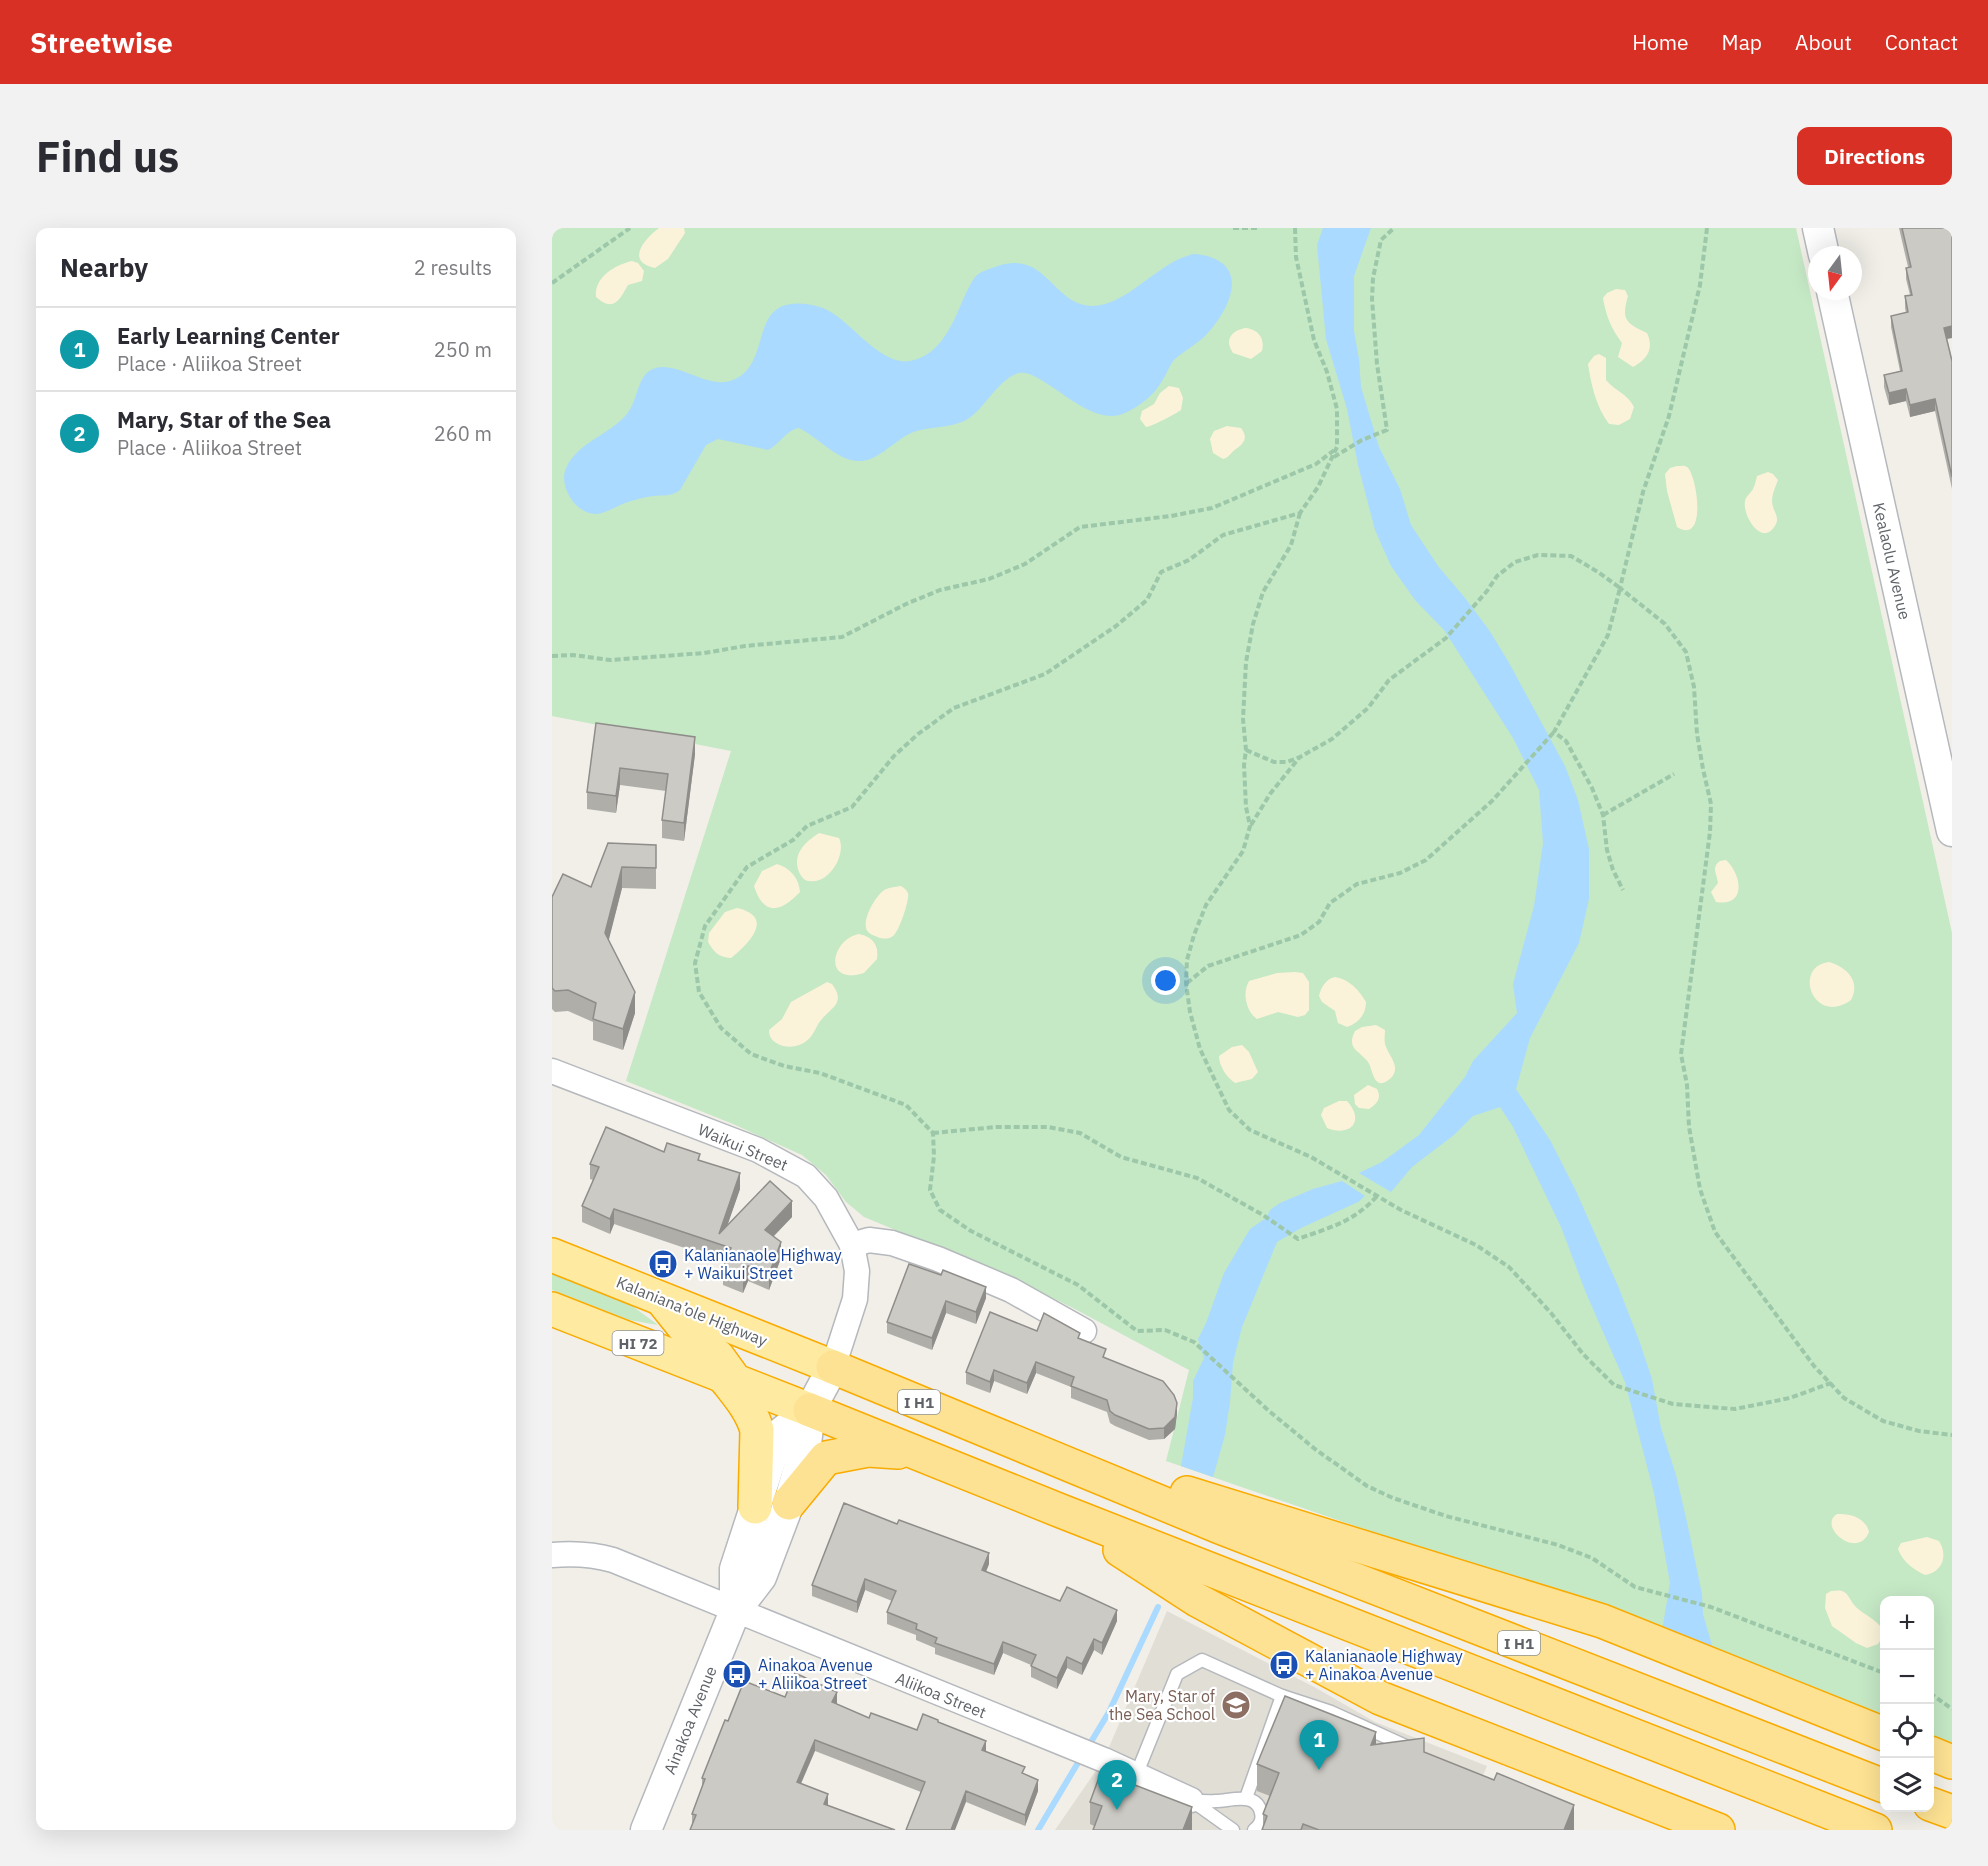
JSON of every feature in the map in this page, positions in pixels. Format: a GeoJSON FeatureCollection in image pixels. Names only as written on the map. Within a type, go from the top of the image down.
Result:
{"type":"FeatureCollection","features":[{"type":"Feature","properties":{"kind":"highway","name":"Kalaniana’ole Highway"},"geometry":{"type":"LineString","coordinates":[[552,1255],[833,1366]]}},
{"type":"Feature","properties":{"kind":"highway"},"geometry":{"type":"LineString","coordinates":[[660,1298],[687,1331],[718,1357],[754,1418],[757,1430],[755,1507]]}},
{"type":"Feature","properties":{"kind":"highway","name":"HI 72"},"geometry":{"type":"LineString","coordinates":[[552,1309],[810,1410]]}},
{"type":"Feature","properties":{"kind":"highway","name":"I H1"},"geometry":{"type":"LineString","coordinates":[[833,1366],[1220,1527],[1880,1784]]}},
{"type":"Feature","properties":{"kind":"highway"},"geometry":{"type":"LineString","coordinates":[[810,1410],[1061,1511],[1875,1830]]}},
{"type":"Feature","properties":{"kind":"highway"},"geometry":{"type":"LineString","coordinates":[[1005,1437],[1602,1621],[1880,1732]]}},
{"type":"Feature","properties":{"kind":"highway"},"geometry":{"type":"LineString","coordinates":[[789,1503],[822,1462],[834,1455],[887,1450],[926,1457]]}},
{"type":"Feature","properties":{"kind":"highway"},"geometry":{"type":"LineString","coordinates":[[1061,1511],[1197,1600],[1380,1698],[1718,1830]]}},
{"type":"Feature","properties":{"kind":"highway"},"geometry":{"type":"LineString","coordinates":[[1934,1754],[1952,1762]]}},
{"type":"Feature","properties":{"kind":"highway"},"geometry":{"type":"LineString","coordinates":[[1934,1806],[1952,1812]]}},
{"type":"Feature","properties":{"kind":"street"},"geometry":{"type":"LineString","coordinates":[[1818,228],[1822,246]]}},
{"type":"Feature","properties":{"kind":"street","name":"Kealaolu Avenue"},"geometry":{"type":"LineString","coordinates":[[1834,300],[1951,818]]}},
{"type":"Feature","properties":{"kind":"street","name":"Waikui Street"},"geometry":{"type":"LineString","coordinates":[[552,1071],[758,1150],[806,1176],[826,1198],[852,1245],[857,1271],[855,1299],[833,1366]]}},
{"type":"Feature","properties":{"kind":"street"},"geometry":{"type":"LineString","coordinates":[[852,1245],[869,1240],[892,1243],[938,1259],[1011,1290],[1084,1332]]}},
{"type":"Feature","properties":{"kind":"street","name":"Ainakoa Avenue"},"geometry":{"type":"LineString","coordinates":[[646,1830],[735,1611],[761,1577],[789,1503],[806,1444],[810,1410],[833,1366]]}},
{"type":"Feature","properties":{"kind":"street","name":"Ainakoa Avenue"},"geometry":{"type":"LineString","coordinates":[[735,1611],[735,1569],[778,1434],[810,1410]]}},
{"type":"Feature","properties":{"kind":"street","name":"Aliikoa Street"},"geometry":{"type":"LineString","coordinates":[[552,1555],[577,1553],[597,1555],[682,1587],[735,1611],[1137,1773],[1191,1800]]}},
{"type":"Feature","properties":{"kind":"lane"},"geometry":{"type":"LineString","coordinates":[[1137,1773],[1177,1674],[1202,1660],[1282,1696],[1331,1712],[1427,1756]]}},
{"type":"Feature","properties":{"kind":"lane"},"geometry":{"type":"LineString","coordinates":[[1246,1798],[1282,1696]]}},
{"type":"Feature","properties":{"kind":"lane"},"geometry":{"type":"LineString","coordinates":[[1191,1800],[1210,1802],[1246,1798],[1251,1800],[1259,1807],[1261,1818],[1257,1828]]}},
{"type":"Feature","properties":{"kind":"lane"},"geometry":{"type":"LineString","coordinates":[[1191,1800],[1228,1828]]}},
{"type":"Feature","properties":{"kind":"path"},"geometry":{"type":"LineString","coordinates":[[552,283],[630,228]]}},
{"type":"Feature","properties":{"kind":"path"},"geometry":{"type":"LineString","coordinates":[[1233,228],[1257,228]]}},
{"type":"Feature","properties":{"kind":"path"},"geometry":{"type":"LineString","coordinates":[[1250,826],[1246,807],[1244,765],[1246,750],[1243,719],[1246,662],[1253,624],[1263,592],[1291,544],[1300,513],[1318,488],[1337,447],[1337,409],[1327,372],[1314,340],[1296,257],[1295,228]]}},
{"type":"Feature","properties":{"kind":"path"},"geometry":{"type":"LineString","coordinates":[[1332,458],[1362,440],[1387,430],[1377,364],[1372,299],[1373,278],[1382,240],[1394,228]]}},
{"type":"Feature","properties":{"kind":"path"},"geometry":{"type":"LineString","coordinates":[[1186,983],[1208,966],[1301,935],[1319,922],[1330,903],[1358,884],[1400,873],[1426,860],[1492,801],[1554,732],[1608,635],[1643,492],[1669,416],[1700,285],[1707,228]]}},
{"type":"Feature","properties":{"kind":"path"},"geometry":{"type":"LineString","coordinates":[[552,656],[573,655],[610,660],[630,659],[842,637],[906,604],[940,590],[989,579],[1025,564],[1080,527],[1171,516],[1212,508],[1316,464],[1337,447]]}},
{"type":"Feature","properties":{"kind":"path"},"geometry":{"type":"LineString","coordinates":[[1300,513],[1222,535],[1189,560],[1161,572],[1147,600],[1116,626],[1045,674],[954,708],[918,734],[902,749],[852,807],[807,826],[793,840],[747,867],[705,926],[695,963],[699,992],[721,1028],[751,1054],[784,1066],[820,1073],[906,1105],[933,1133],[930,1190],[940,1210],[971,1231],[1078,1285],[1137,1331],[1165,1330],[1194,1342],[1269,1411],[1315,1449],[1367,1486],[1393,1498],[1446,1516],[1558,1545],[1592,1558],[1635,1587],[1711,1607],[1880,1671]]}},
{"type":"Feature","properties":{"kind":"path"},"geometry":{"type":"LineString","coordinates":[[1246,750],[1274,762],[1287,762],[1332,739],[1368,708],[1389,680],[1446,638],[1497,576],[1515,562],[1538,555],[1570,556],[1598,572],[1665,624],[1686,652],[1694,687],[1697,734],[1711,804],[1710,832],[1680,1054],[1687,1085],[1689,1127],[1700,1189],[1715,1232],[1814,1366],[1844,1398],[1883,1421],[1919,1431],[1952,1436]]}},
{"type":"Feature","properties":{"kind":"path"},"geometry":{"type":"LineString","coordinates":[[1554,732],[1566,741],[1592,788],[1603,816],[1607,850],[1613,870],[1623,890]]}},
{"type":"Feature","properties":{"kind":"path"},"geometry":{"type":"LineString","coordinates":[[1300,757],[1270,794],[1250,826],[1244,850],[1206,905],[1194,934],[1187,960],[1186,983],[1190,1012],[1200,1049],[1229,1110],[1250,1130],[1311,1157],[1401,1210],[1476,1245],[1509,1267],[1551,1313],[1583,1354],[1614,1385],[1673,1404],[1735,1409],[1790,1398],[1831,1383]]}},
{"type":"Feature","properties":{"kind":"path"},"geometry":{"type":"LineString","coordinates":[[1603,816],[1674,774]]}},
{"type":"Feature","properties":{"kind":"path"},"geometry":{"type":"LineString","coordinates":[[933,1133],[1007,1127],[1048,1128],[1080,1133],[1121,1157],[1197,1178],[1263,1215],[1298,1239],[1336,1226],[1364,1211],[1378,1195]]}},
{"type":"Feature","properties":{"kind":"path"},"geometry":{"type":"LineString","coordinates":[[1934,1696],[1952,1709]]}},
{"type":"Feature","properties":{"kind":"shaded area","name":"Mary, Star of the Sea School"},"geometry":{"type":"Polygon","coordinates":[[[1167,1611],[1316,1688],[1375,1722],[1487,1766],[1460,1830],[1055,1830],[1104,1759],[1167,1611]]]}},
{"type":"Feature","properties":{"kind":"green space"},"geometry":{"type":"Polygon","coordinates":[[[552,228],[1796,228],[1808,282],[1808,300],[1812,300],[1952,933],[1952,1748],[1934,1741],[1934,1596],[1880,1596],[1880,1720],[1431,1552],[1166,1461],[1189,1370],[1012,1278],[864,1217],[846,1202],[826,1175],[802,1155],[733,1124],[626,1081],[731,751],[552,716],[552,228]]]}},
{"type":"Feature","properties":{"kind":"green space"},"geometry":{"type":"Polygon","coordinates":[[[552,1271],[628,1303],[658,1325],[629,1320],[552,1290],[552,1271]]]}},
{"type":"Feature","properties":{"kind":"sand"},"geometry":{"type":"Polygon","coordinates":[[[659,228],[684,228],[685,233],[668,259],[655,268],[646,265],[639,256],[643,244],[659,228]]]}},
{"type":"Feature","properties":{"kind":"sand"},"geometry":{"type":"Polygon","coordinates":[[[632,261],[638,263],[644,271],[642,281],[628,285],[619,299],[612,304],[602,302],[596,297],[598,284],[607,273],[632,261]]]}},
{"type":"Feature","properties":{"kind":"sand"},"geometry":{"type":"Polygon","coordinates":[[[1616,289],[1625,290],[1628,296],[1625,310],[1627,320],[1647,333],[1649,338],[1650,348],[1646,357],[1633,367],[1618,357],[1622,343],[1610,322],[1604,304],[1603,298],[1607,293],[1616,289]]]}},
{"type":"Feature","properties":{"kind":"sand"},"geometry":{"type":"Polygon","coordinates":[[[1245,328],[1257,332],[1262,342],[1262,351],[1251,359],[1233,353],[1229,344],[1230,337],[1236,331],[1245,328]]]}},
{"type":"Feature","properties":{"kind":"sand"},"geometry":{"type":"Polygon","coordinates":[[[1599,354],[1606,358],[1606,380],[1628,398],[1634,407],[1630,419],[1619,425],[1609,424],[1597,403],[1588,364],[1594,356],[1599,354]]]}},
{"type":"Feature","properties":{"kind":"sand"},"geometry":{"type":"Polygon","coordinates":[[[1169,386],[1179,388],[1183,398],[1181,410],[1146,427],[1140,419],[1142,411],[1154,404],[1160,393],[1169,386]]]}},
{"type":"Feature","properties":{"kind":"sand"},"geometry":{"type":"Polygon","coordinates":[[[1227,426],[1241,428],[1245,437],[1242,444],[1223,459],[1213,453],[1210,439],[1214,431],[1227,426]]]}},
{"type":"Feature","properties":{"kind":"sand"},"geometry":{"type":"Polygon","coordinates":[[[1686,466],[1691,472],[1696,494],[1696,518],[1693,527],[1687,530],[1677,527],[1667,491],[1665,474],[1670,468],[1686,466]]]}},
{"type":"Feature","properties":{"kind":"sand"},"geometry":{"type":"Polygon","coordinates":[[[1768,472],[1778,480],[1772,500],[1777,520],[1771,531],[1765,533],[1754,528],[1747,514],[1745,501],[1753,489],[1757,476],[1768,472]]]}},
{"type":"Feature","properties":{"kind":"sand"},"geometry":{"type":"Polygon","coordinates":[[[819,833],[839,838],[841,845],[838,860],[823,878],[807,881],[799,872],[797,860],[801,849],[819,833]]]}},
{"type":"Feature","properties":{"kind":"sand"},"geometry":{"type":"Polygon","coordinates":[[[1726,860],[1736,874],[1739,888],[1733,900],[1716,902],[1711,892],[1718,883],[1715,868],[1717,863],[1726,860]]]}},
{"type":"Feature","properties":{"kind":"sand"},"geometry":{"type":"Polygon","coordinates":[[[777,864],[793,874],[800,892],[786,904],[774,908],[763,903],[754,886],[762,871],[777,864]]]}},
{"type":"Feature","properties":{"kind":"sand"},"geometry":{"type":"Polygon","coordinates":[[[901,886],[907,891],[908,896],[904,915],[895,933],[885,939],[869,933],[866,928],[867,916],[876,899],[885,890],[901,886]]]}},
{"type":"Feature","properties":{"kind":"sand"},"geometry":{"type":"Polygon","coordinates":[[[737,908],[749,912],[757,924],[745,946],[731,958],[720,955],[712,949],[708,942],[709,933],[725,912],[737,908]]]}},
{"type":"Feature","properties":{"kind":"sand"},"geometry":{"type":"Polygon","coordinates":[[[859,934],[874,942],[877,959],[864,973],[851,975],[842,973],[837,968],[835,960],[837,952],[849,938],[859,934]]]}},
{"type":"Feature","properties":{"kind":"sand"},"geometry":{"type":"Polygon","coordinates":[[[1829,962],[1847,971],[1853,981],[1854,993],[1851,1000],[1838,1006],[1826,1006],[1812,993],[1811,973],[1818,966],[1829,962]]]}},
{"type":"Feature","properties":{"kind":"sand"},"geometry":{"type":"Polygon","coordinates":[[[1277,973],[1303,973],[1309,982],[1309,1010],[1305,1015],[1298,1017],[1278,1012],[1257,1019],[1253,1016],[1246,1002],[1249,981],[1277,973]]]}},
{"type":"Feature","properties":{"kind":"sand"},"geometry":{"type":"Polygon","coordinates":[[[1335,977],[1353,986],[1366,1002],[1361,1018],[1347,1027],[1338,1023],[1335,1011],[1322,1002],[1319,996],[1324,984],[1335,977]]]}},
{"type":"Feature","properties":{"kind":"sand"},"geometry":{"type":"Polygon","coordinates":[[[827,982],[832,984],[836,990],[838,1000],[820,1021],[809,1039],[792,1047],[774,1042],[769,1030],[782,1019],[791,1002],[827,982]]]}},
{"type":"Feature","properties":{"kind":"sand"},"geometry":{"type":"Polygon","coordinates":[[[1376,1025],[1385,1030],[1385,1044],[1395,1065],[1391,1078],[1381,1083],[1377,1082],[1368,1062],[1355,1049],[1352,1042],[1355,1031],[1362,1027],[1376,1025]]]}},
{"type":"Feature","properties":{"kind":"sand"},"geometry":{"type":"Polygon","coordinates":[[[1242,1045],[1249,1052],[1258,1072],[1252,1079],[1235,1083],[1224,1071],[1219,1056],[1232,1047],[1242,1045]]]}},
{"type":"Feature","properties":{"kind":"sand"},"geometry":{"type":"Polygon","coordinates":[[[1368,1085],[1377,1089],[1378,1100],[1369,1109],[1359,1108],[1355,1104],[1354,1095],[1368,1085]]]}},
{"type":"Feature","properties":{"kind":"sand"},"geometry":{"type":"Polygon","coordinates":[[[1339,1101],[1347,1101],[1355,1115],[1352,1126],[1342,1131],[1327,1128],[1321,1115],[1324,1108],[1339,1101]]]}},
{"type":"Feature","properties":{"kind":"sand"},"geometry":{"type":"Polygon","coordinates":[[[1837,1514],[1847,1514],[1865,1523],[1869,1532],[1863,1540],[1856,1543],[1848,1542],[1835,1533],[1832,1519],[1837,1514]]]}},
{"type":"Feature","properties":{"kind":"sand"},"geometry":{"type":"Polygon","coordinates":[[[1927,1537],[1939,1541],[1943,1557],[1940,1567],[1925,1575],[1909,1565],[1898,1549],[1901,1543],[1927,1537]]]}},
{"type":"Feature","properties":{"kind":"sand"},"geometry":{"type":"Polygon","coordinates":[[[1837,1590],[1845,1592],[1857,1608],[1880,1626],[1878,1644],[1867,1648],[1832,1626],[1825,1608],[1826,1594],[1837,1590]]]}},
{"type":"Feature","properties":{"kind":"water"},"geometry":{"type":"Polygon","coordinates":[[[1323,228],[1371,228],[1354,276],[1354,331],[1361,387],[1379,447],[1400,489],[1411,525],[1438,566],[1489,630],[1508,661],[1565,766],[1578,800],[1589,849],[1589,899],[1579,943],[1530,1038],[1516,1089],[1550,1140],[1576,1191],[1618,1286],[1640,1343],[1652,1379],[1661,1428],[1676,1475],[1702,1594],[1703,1614],[1714,1652],[1662,1631],[1670,1583],[1654,1493],[1625,1382],[1586,1293],[1561,1227],[1513,1127],[1500,1107],[1473,1116],[1454,1135],[1412,1167],[1391,1192],[1359,1173],[1382,1162],[1419,1135],[1465,1077],[1473,1061],[1517,1013],[1513,984],[1534,906],[1543,843],[1539,790],[1513,738],[1444,630],[1415,600],[1391,566],[1375,530],[1358,465],[1347,409],[1326,339],[1317,245],[1323,228]]]}},
{"type":"Feature","properties":{"kind":"water"},"geometry":{"type":"Polygon","coordinates":[[[1194,254],[1212,258],[1224,265],[1230,274],[1232,286],[1229,299],[1223,312],[1205,336],[1173,361],[1159,386],[1151,395],[1125,413],[1111,416],[1097,413],[1041,380],[1029,374],[1019,373],[1006,380],[978,411],[966,420],[953,425],[911,433],[867,460],[856,461],[836,454],[799,428],[790,431],[768,450],[718,439],[706,445],[680,490],[672,494],[638,499],[597,514],[582,510],[567,491],[564,475],[572,459],[578,451],[627,414],[647,373],[662,367],[680,370],[716,382],[733,380],[745,372],[753,360],[767,321],[775,311],[787,305],[818,306],[838,317],[888,357],[899,361],[910,361],[929,353],[943,339],[974,279],[978,274],[987,270],[1014,263],[1027,265],[1038,271],[1067,297],[1091,306],[1117,299],[1168,265],[1194,254]]]}},
{"type":"Feature","properties":{"kind":"water"},"geometry":{"type":"Polygon","coordinates":[[[1342,1181],[1365,1196],[1358,1202],[1301,1228],[1277,1242],[1242,1327],[1233,1363],[1225,1435],[1213,1477],[1181,1466],[1193,1398],[1193,1381],[1204,1358],[1198,1339],[1224,1273],[1250,1229],[1266,1218],[1270,1210],[1280,1203],[1313,1189],[1342,1181]]]}},
{"type":"Feature","properties":{"kind":"building"},"geometry":{"type":"Polygon","coordinates":[[[1902,228],[1952,228],[1952,326],[1944,328],[1952,361],[1952,477],[1935,399],[1910,405],[1906,389],[1889,393],[1884,375],[1902,371],[1891,316],[1908,312],[1905,296],[1912,295],[1906,268],[1911,267],[1902,228]]]}},
{"type":"Feature","properties":{"kind":"building"},"geometry":{"type":"Polygon","coordinates":[[[596,723],[695,737],[684,823],[662,820],[668,774],[620,768],[616,796],[587,792],[596,723]]]}},
{"type":"Feature","properties":{"kind":"building"},"geometry":{"type":"Polygon","coordinates":[[[608,843],[656,845],[656,868],[622,867],[605,933],[635,992],[623,1029],[593,1019],[596,1003],[568,990],[555,991],[552,988],[552,897],[563,874],[591,887],[608,843]]]}},
{"type":"Feature","properties":{"kind":"building"},"geometry":{"type":"Polygon","coordinates":[[[606,1127],[664,1152],[667,1143],[700,1154],[698,1160],[740,1173],[719,1234],[770,1181],[792,1201],[765,1230],[781,1242],[769,1274],[748,1266],[743,1277],[723,1269],[731,1248],[614,1209],[610,1219],[582,1206],[599,1167],[590,1164],[606,1127]]]}},
{"type":"Feature","properties":{"kind":"building"},"geometry":{"type":"Polygon","coordinates":[[[909,1264],[941,1275],[943,1270],[986,1287],[976,1312],[946,1301],[932,1338],[887,1322],[909,1264]]]}},
{"type":"Feature","properties":{"kind":"building"},"geometry":{"type":"Polygon","coordinates":[[[990,1312],[1037,1331],[1044,1313],[1080,1333],[1078,1338],[1106,1349],[1103,1357],[1163,1381],[1177,1403],[1175,1417],[1164,1428],[1149,1429],[1115,1415],[1110,1411],[1107,1400],[1071,1386],[1074,1377],[1036,1362],[1027,1383],[994,1370],[990,1382],[966,1372],[990,1312]]]}},
{"type":"Feature","properties":{"kind":"building"},"geometry":{"type":"Polygon","coordinates":[[[844,1503],[897,1524],[899,1520],[989,1553],[982,1570],[1060,1601],[1067,1587],[1117,1610],[1102,1643],[1094,1639],[1082,1664],[1067,1657],[1057,1678],[1031,1666],[1036,1655],[1003,1642],[994,1664],[935,1643],[937,1638],[916,1629],[917,1624],[887,1612],[896,1591],[865,1579],[857,1602],[812,1585],[844,1503]]]}},
{"type":"Feature","properties":{"kind":"building"},"geometry":{"type":"Polygon","coordinates":[[[795,1673],[837,1692],[832,1702],[869,1718],[871,1713],[917,1730],[923,1714],[986,1741],[982,1750],[1025,1767],[1022,1773],[1038,1780],[1025,1815],[966,1791],[951,1830],[906,1830],[925,1782],[815,1740],[797,1782],[828,1794],[824,1804],[895,1830],[690,1830],[696,1815],[692,1814],[705,1779],[702,1778],[725,1720],[728,1721],[744,1681],[785,1697],[795,1673]]]}},
{"type":"Feature","properties":{"kind":"building"},"geometry":{"type":"Polygon","coordinates":[[[1285,1696],[1376,1732],[1371,1745],[1424,1738],[1424,1752],[1494,1780],[1497,1773],[1574,1805],[1564,1830],[1319,1830],[1303,1824],[1301,1830],[1262,1830],[1267,1816],[1263,1814],[1279,1773],[1257,1764],[1285,1696]]]}},
{"type":"Feature","properties":{"kind":"building"},"geometry":{"type":"Polygon","coordinates":[[[1101,1772],[1192,1807],[1183,1830],[1093,1830],[1102,1806],[1090,1802],[1101,1772]]]}},
{"type":"Feature","properties":{"kind":"waterway"},"geometry":{"type":"LineString","coordinates":[[1088,1747],[1109,1712],[1158,1607]]}},
{"type":"Feature","properties":{"kind":"waterway"},"geometry":{"type":"LineString","coordinates":[[1038,1830],[1082,1756]]}},
{"type":"Feature","properties":{"kind":"place","name":"Kalanianaole Highway + Waikui Street"},"geometry":{"type":"Point","coordinates":[663,1264]}},
{"type":"Feature","properties":{"kind":"place","name":"Kalanianaole Highway + Ainakoa Avenue"},"geometry":{"type":"Point","coordinates":[1284,1665]}},
{"type":"Feature","properties":{"kind":"place","name":"Ainakoa Avenue + Aliikoa Street"},"geometry":{"type":"Point","coordinates":[737,1674]}},
{"type":"Feature","properties":{"kind":"place","name":"Mary, Star of the Sea School"},"geometry":{"type":"Point","coordinates":[1236,1705]}},
{"type":"Feature","properties":{"kind":"place","name":"Early Learning Center"},"geometry":{"type":"Point","coordinates":[1319,1770]}},
{"type":"Feature","properties":{"kind":"place","name":"Mary, Star of the Sea"},"geometry":{"type":"Point","coordinates":[1117,1810]}}]}
